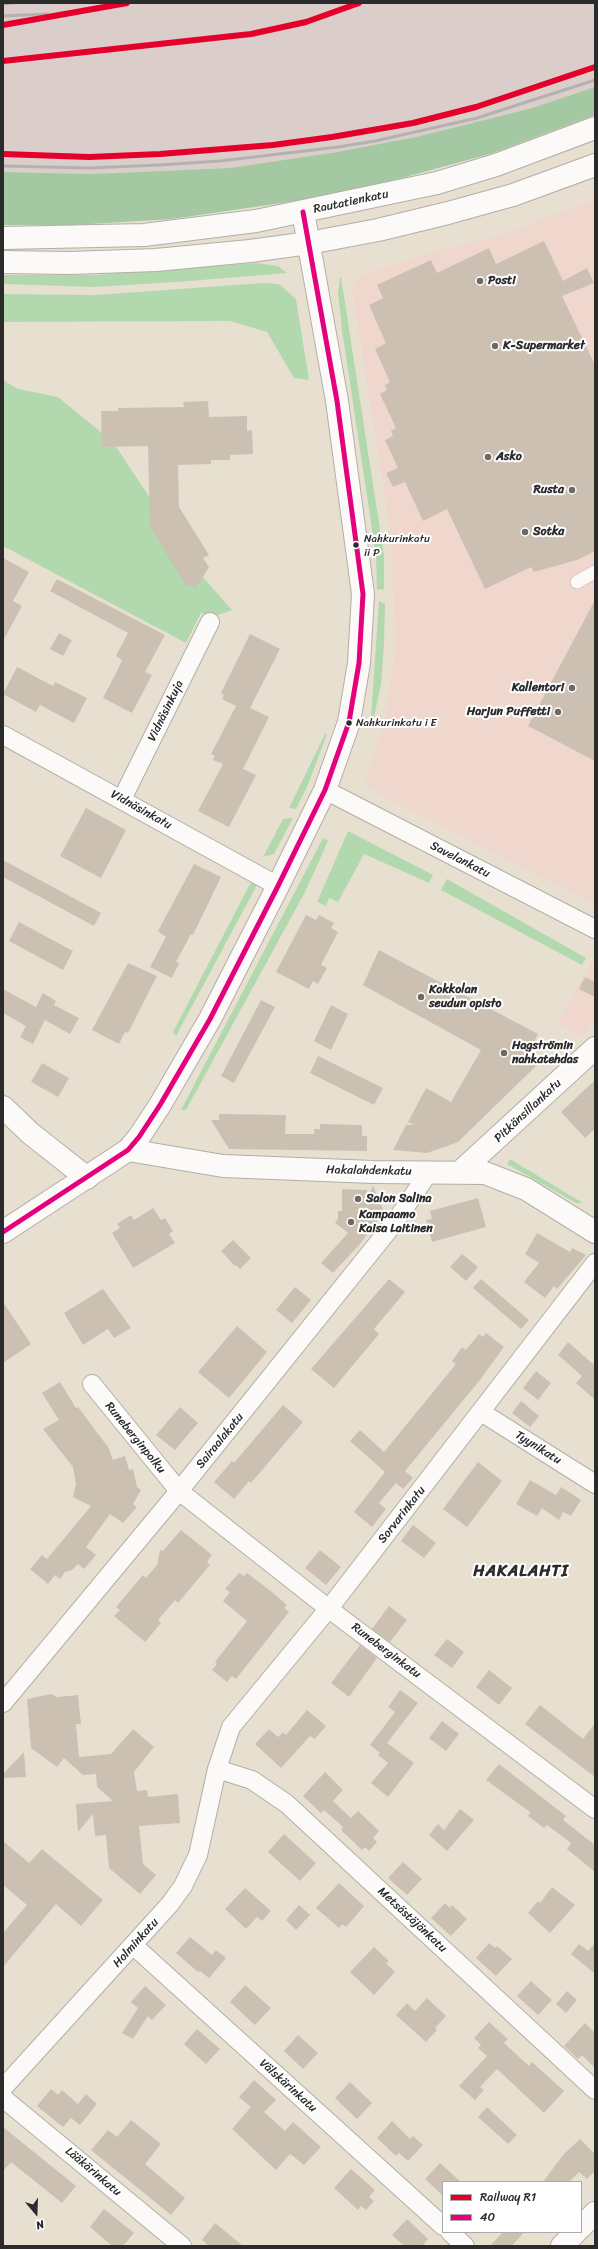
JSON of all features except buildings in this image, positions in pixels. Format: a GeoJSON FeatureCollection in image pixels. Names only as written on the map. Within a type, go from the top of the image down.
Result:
{"type":"FeatureCollection","features":[{"type":"Feature","properties":{"kind":"main road","name":"Rautatienkatu"},"geometry":{"type":"LineString","coordinates":[[3,238],[144,235],[240,223],[303,212],[437,183],[496,165],[595,128]]}},
{"type":"Feature","properties":{"kind":"main road"},"geometry":{"type":"LineString","coordinates":[[3,262],[70,263],[156,260],[309,243],[378,230],[448,213],[513,195],[595,165]]}},
{"type":"Feature","properties":{"kind":"main road"},"geometry":{"type":"LineString","coordinates":[[3,1232],[128,1150],[160,1105],[210,1019],[278,886],[325,790],[348,722],[354,696],[362,642],[363,594],[336,401],[303,212]]}},
{"type":"Feature","properties":{"kind":"main road","name":"Pitkänsillankatu"},"geometry":{"type":"LineString","coordinates":[[460,1172],[595,1048]]}},
{"type":"Feature","properties":{"kind":"main road"},"geometry":{"type":"LineString","coordinates":[[3,1108],[25,1128],[87,1178]]}},
{"type":"Feature","properties":{"kind":"main road","name":"Hakalahdenkatu"},"geometry":{"type":"LineString","coordinates":[[128,1150],[223,1166],[485,1173],[496,1175],[526,1189],[595,1232]]}},
{"type":"Feature","properties":{"kind":"main road"},"geometry":{"type":"LineString","coordinates":[[582,2226],[595,2213]]}},
{"type":"Feature","properties":{"kind":"main road"},"geometry":{"type":"LineString","coordinates":[[562,2246],[575,2233]]}},
{"type":"Feature","properties":{"kind":"street"},"geometry":{"type":"LineString","coordinates":[[576,582],[595,572]]}},
{"type":"Feature","properties":{"kind":"street","name":"Vidnäsinkuja"},"geometry":{"type":"LineString","coordinates":[[122,799],[210,622]]}},
{"type":"Feature","properties":{"kind":"street","name":"Vidnäsinkatu"},"geometry":{"type":"LineString","coordinates":[[3,735],[278,886]]}},
{"type":"Feature","properties":{"kind":"street","name":"Savelankatu"},"geometry":{"type":"LineString","coordinates":[[325,790],[595,929]]}},
{"type":"Feature","properties":{"kind":"street","name":"Sairaalakatu"},"geometry":{"type":"LineString","coordinates":[[3,1703],[179,1491],[396,1222],[429,1172]]}},
{"type":"Feature","properties":{"kind":"street","name":"Sorvarinkatu"},"geometry":{"type":"LineString","coordinates":[[217,1769],[231,1727],[238,1717],[329,1608],[595,1263]]}},
{"type":"Feature","properties":{"kind":"street","name":"Runeberginpolku"},"geometry":{"type":"LineString","coordinates":[[92,1384],[179,1491]]}},
{"type":"Feature","properties":{"kind":"street","name":"Tyynikatu"},"geometry":{"type":"LineString","coordinates":[[481,1412],[595,1484]]}},
{"type":"Feature","properties":{"kind":"street","name":"Runeberginkatu"},"geometry":{"type":"LineString","coordinates":[[179,1491],[329,1608],[595,1809]]}},
{"type":"Feature","properties":{"kind":"street","name":"Holminkatu"},"geometry":{"type":"LineString","coordinates":[[3,2088],[134,1946],[170,1904],[193,1866],[203,1838],[217,1769]]}},
{"type":"Feature","properties":{"kind":"street","name":"Metsästäjänkatu"},"geometry":{"type":"LineString","coordinates":[[217,1769],[252,1780],[287,1804],[595,2090]]}},
{"type":"Feature","properties":{"kind":"street","name":"Välskärinkatu"},"geometry":{"type":"LineString","coordinates":[[134,1946],[442,2225]]}},
{"type":"Feature","properties":{"kind":"street","name":"Lääkärinkatu"},"geometry":{"type":"LineString","coordinates":[[3,2098],[182,2246]]}},
{"type":"Feature","properties":{"kind":"street"},"geometry":{"type":"LineString","coordinates":[[451,2233],[465,2246]]}},
{"type":"Feature","properties":{"kind":"shaded area"},"geometry":{"type":"Polygon","coordinates":[[[3,3],[595,3],[595,87],[532,108],[416,137],[337,152],[230,168],[92,174],[3,172],[3,3]]]}},
{"type":"Feature","properties":{"kind":"shaded area"},"geometry":{"type":"Polygon","coordinates":[[[595,199],[595,904],[390,800],[365,785],[386,715],[396,642],[390,530],[352,290],[357,280],[369,272],[443,249],[498,236],[595,199]]]}},
{"type":"Feature","properties":{"kind":"shaded area"},"geometry":{"type":"Polygon","coordinates":[[[591,961],[595,964],[595,1022],[582,1037],[558,1024],[591,961]]]}},
{"type":"Feature","properties":{"kind":"green space"},"geometry":{"type":"Polygon","coordinates":[[[595,87],[595,115],[493,153],[369,187],[309,199],[172,219],[74,225],[3,225],[3,172],[92,174],[230,168],[337,152],[416,137],[532,108],[595,87]]]}},
{"type":"Feature","properties":{"kind":"green space"},"geometry":{"type":"Polygon","coordinates":[[[256,263],[278,266],[287,273],[93,287],[3,284],[3,275],[94,275],[256,263]]]}},
{"type":"Feature","properties":{"kind":"green space"},"geometry":{"type":"Polygon","coordinates":[[[340,277],[384,556],[384,589],[377,590],[376,556],[342,330],[338,293],[340,277]]]}},
{"type":"Feature","properties":{"kind":"green space"},"geometry":{"type":"Polygon","coordinates":[[[263,283],[279,284],[296,299],[309,380],[294,378],[267,332],[230,321],[3,322],[3,294],[96,295],[263,283]]]}},
{"type":"Feature","properties":{"kind":"green space"},"geometry":{"type":"Polygon","coordinates":[[[3,380],[18,389],[58,397],[113,442],[201,575],[232,610],[213,617],[201,613],[186,643],[3,546],[3,380]]]}},
{"type":"Feature","properties":{"kind":"green space"},"geometry":{"type":"Polygon","coordinates":[[[379,601],[385,604],[384,646],[381,684],[374,717],[371,717],[379,601]]]}},
{"type":"Feature","properties":{"kind":"green space"},"geometry":{"type":"Polygon","coordinates":[[[325,734],[327,734],[307,787],[296,809],[289,808],[325,734]]]}},
{"type":"Feature","properties":{"kind":"green space"},"geometry":{"type":"Polygon","coordinates":[[[293,818],[274,854],[263,857],[283,819],[293,818]]]}},
{"type":"Feature","properties":{"kind":"green space"},"geometry":{"type":"Polygon","coordinates":[[[348,831],[433,875],[429,883],[364,854],[338,902],[329,898],[326,906],[317,902],[348,831]]]}},
{"type":"Feature","properties":{"kind":"green space"},"geometry":{"type":"Polygon","coordinates":[[[323,838],[328,841],[305,892],[186,1110],[181,1110],[323,838]]]}},
{"type":"Feature","properties":{"kind":"green space"},"geometry":{"type":"Polygon","coordinates":[[[447,879],[586,958],[582,965],[441,890],[447,879]]]}},
{"type":"Feature","properties":{"kind":"green space"},"geometry":{"type":"Polygon","coordinates":[[[251,882],[257,885],[176,1036],[173,1032],[251,882]]]}},
{"type":"Feature","properties":{"kind":"green space"},"geometry":{"type":"Polygon","coordinates":[[[510,1159],[583,1203],[576,1203],[507,1164],[510,1159]]]}},
{"type":"Feature","properties":{"kind":"railway"},"geometry":{"type":"LineString","coordinates":[[3,4],[14,3]]}},
{"type":"Feature","properties":{"kind":"railway"},"geometry":{"type":"LineString","coordinates":[[3,25],[127,3]]}},
{"type":"Feature","properties":{"kind":"railway"},"geometry":{"type":"LineString","coordinates":[[3,61],[251,34],[306,22],[359,3]]}},
{"type":"Feature","properties":{"kind":"railway"},"geometry":{"type":"LineString","coordinates":[[3,16],[47,14]]}},
{"type":"Feature","properties":{"kind":"railway"},"geometry":{"type":"LineString","coordinates":[[3,166],[90,168],[159,165],[220,161],[338,147],[375,141],[477,118],[595,80]]}},
{"type":"Feature","properties":{"kind":"rail line","name":"R1"},"geometry":{"type":"LineString","coordinates":[[3,25],[127,3]]}},
{"type":"Feature","properties":{"kind":"rail line","name":"R1"},"geometry":{"type":"LineString","coordinates":[[3,61],[251,34],[306,22],[359,3]]}},
{"type":"Feature","properties":{"kind":"rail line","name":"R1"},"geometry":{"type":"LineString","coordinates":[[3,154],[89,157],[160,154],[273,145],[332,137],[413,123],[476,107],[595,67]]}},
{"type":"Feature","properties":{"kind":"transit line","name":"40"},"geometry":{"type":"LineString","coordinates":[[3,1232],[128,1150],[139,1137],[160,1105],[210,1019],[278,886],[325,790],[349,722],[359,663],[363,594],[337,401],[303,212]]}},
{"type":"Feature","properties":{"kind":"place","name":"Posti"},"geometry":{"type":"Point","coordinates":[480,281]}},
{"type":"Feature","properties":{"kind":"place","name":"K-Supermarket"},"geometry":{"type":"Point","coordinates":[495,346]}},
{"type":"Feature","properties":{"kind":"place","name":"Asko"},"geometry":{"type":"Point","coordinates":[488,457]}},
{"type":"Feature","properties":{"kind":"place","name":"Rusta"},"geometry":{"type":"Point","coordinates":[572,490]}},
{"type":"Feature","properties":{"kind":"place","name":"Sotka"},"geometry":{"type":"Point","coordinates":[525,532]}},
{"type":"Feature","properties":{"kind":"place","name":"Nahkurinkatu ii P"},"geometry":{"type":"Point","coordinates":[356,545]}},
{"type":"Feature","properties":{"kind":"place","name":"Kallentori"},"geometry":{"type":"Point","coordinates":[572,688]}},
{"type":"Feature","properties":{"kind":"place","name":"Harjun Puffetti"},"geometry":{"type":"Point","coordinates":[558,712]}},
{"type":"Feature","properties":{"kind":"place","name":"Nahkurinkatu i E"},"geometry":{"type":"Point","coordinates":[349,723]}},
{"type":"Feature","properties":{"kind":"place","name":"Kokkolan seudun opisto"},"geometry":{"type":"Point","coordinates":[421,997]}},
{"type":"Feature","properties":{"kind":"place","name":"Hagströmin nahkatehdas"},"geometry":{"type":"Point","coordinates":[504,1053]}},
{"type":"Feature","properties":{"kind":"place","name":"Salon Salina"},"geometry":{"type":"Point","coordinates":[358,1199]}},
{"type":"Feature","properties":{"kind":"place","name":"Kampaamo Kaisa Laitinen"},"geometry":{"type":"Point","coordinates":[351,1222]}},
{"type":"Feature","properties":{"kind":"district","name":"HAKALAHTI"},"geometry":{"type":"Point","coordinates":[521,1572]}}]}
